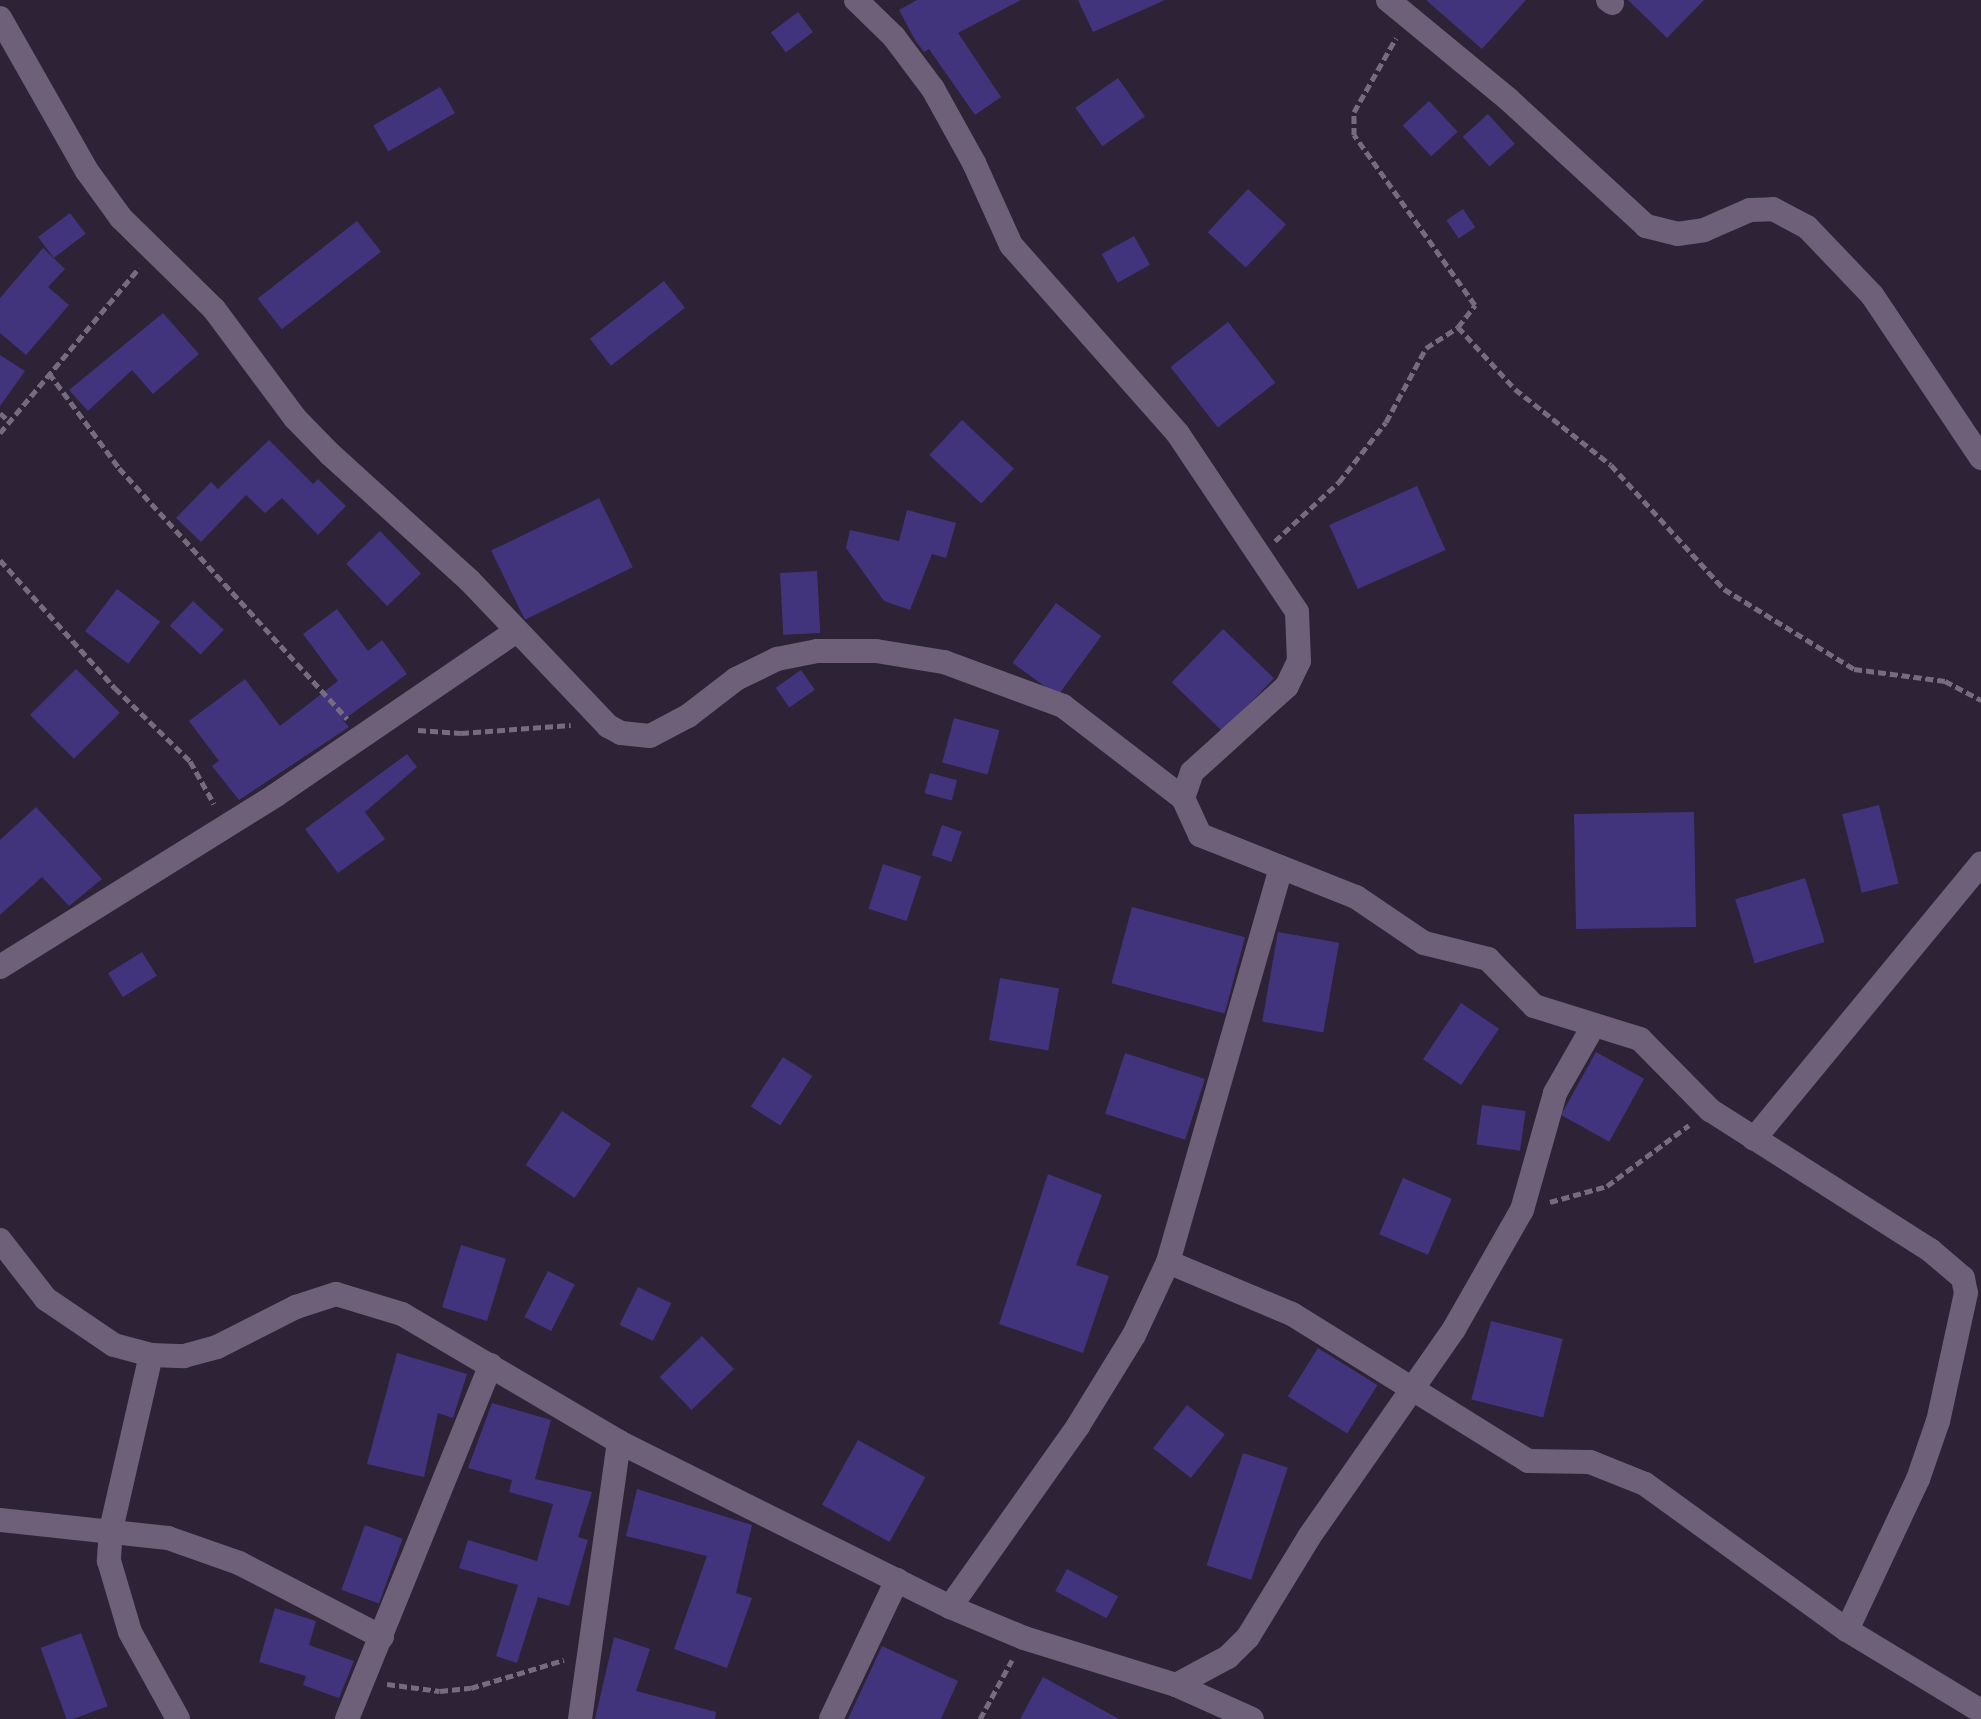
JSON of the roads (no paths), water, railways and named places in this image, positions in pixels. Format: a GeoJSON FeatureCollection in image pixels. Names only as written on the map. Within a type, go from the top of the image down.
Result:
{"type":"FeatureCollection","features":[{"type":"Feature","properties":{"kind":"street"},"geometry":{"type":"LineString","coordinates":[[856,0],[894,37],[933,89],[974,163],[1011,245],[1178,434],[1262,553],[1297,612],[1299,661],[1287,686],[1268,706],[1201,761],[1183,798]]}},
{"type":"Feature","properties":{"kind":"street"},"geometry":{"type":"LineString","coordinates":[[1388,0],[1646,226],[1677,234],[1704,230],[1750,210],[1773,209],[1807,227],[1872,295],[1981,458]]}},
{"type":"Feature","properties":{"kind":"street"},"geometry":{"type":"LineString","coordinates":[[0,18],[87,171],[153,251],[214,309],[295,418],[469,580],[608,726],[621,733],[650,736],[736,679],[777,659],[817,651],[876,651],[944,662],[1063,706],[1183,798],[1200,835],[1356,897],[1424,943],[1488,959],[1534,1006],[1640,1039],[1710,1110],[1972,1280],[1966,1293],[1938,1421],[1918,1479],[1847,1630]]}},
{"type":"Feature","properties":{"kind":"street"},"geometry":{"type":"LineString","coordinates":[[0,967],[371,732],[516,631]]}},
{"type":"Feature","properties":{"kind":"street"},"geometry":{"type":"LineString","coordinates":[[950,1607],[1078,1426],[1134,1335],[1168,1262],[1281,868]]}},
{"type":"Feature","properties":{"kind":"street"},"geometry":{"type":"LineString","coordinates":[[1754,1139],[1978,876]]}},
{"type":"Feature","properties":{"kind":"street"},"geometry":{"type":"LineString","coordinates":[[1176,1685],[1228,1657],[1248,1637],[1412,1387],[1454,1329],[1522,1210],[1555,1093],[1594,1025]]}},
{"type":"Feature","properties":{"kind":"street"},"geometry":{"type":"LineString","coordinates":[[0,1240],[46,1299],[114,1345],[151,1355],[184,1356],[217,1347],[296,1307],[336,1294],[402,1314],[619,1442],[950,1607],[1024,1638],[1176,1685],[1252,1719]]}},
{"type":"Feature","properties":{"kind":"street"},"geometry":{"type":"LineString","coordinates":[[1168,1262],[1292,1314],[1528,1461],[1590,1462],[1645,1484],[1847,1630],[1981,1711]]}},
{"type":"Feature","properties":{"kind":"street"},"geometry":{"type":"LineString","coordinates":[[151,1355],[111,1529],[113,1586],[130,1632],[178,1719]]}},
{"type":"Feature","properties":{"kind":"street"},"geometry":{"type":"LineString","coordinates":[[347,1719],[491,1365]]}},
{"type":"Feature","properties":{"kind":"street"},"geometry":{"type":"LineString","coordinates":[[580,1719],[619,1442]]}},
{"type":"Feature","properties":{"kind":"street"},"geometry":{"type":"LineString","coordinates":[[0,1520],[111,1529],[168,1538],[239,1563],[382,1637]]}},
{"type":"Feature","properties":{"kind":"street"},"geometry":{"type":"LineString","coordinates":[[831,1719],[897,1580]]}}]}
